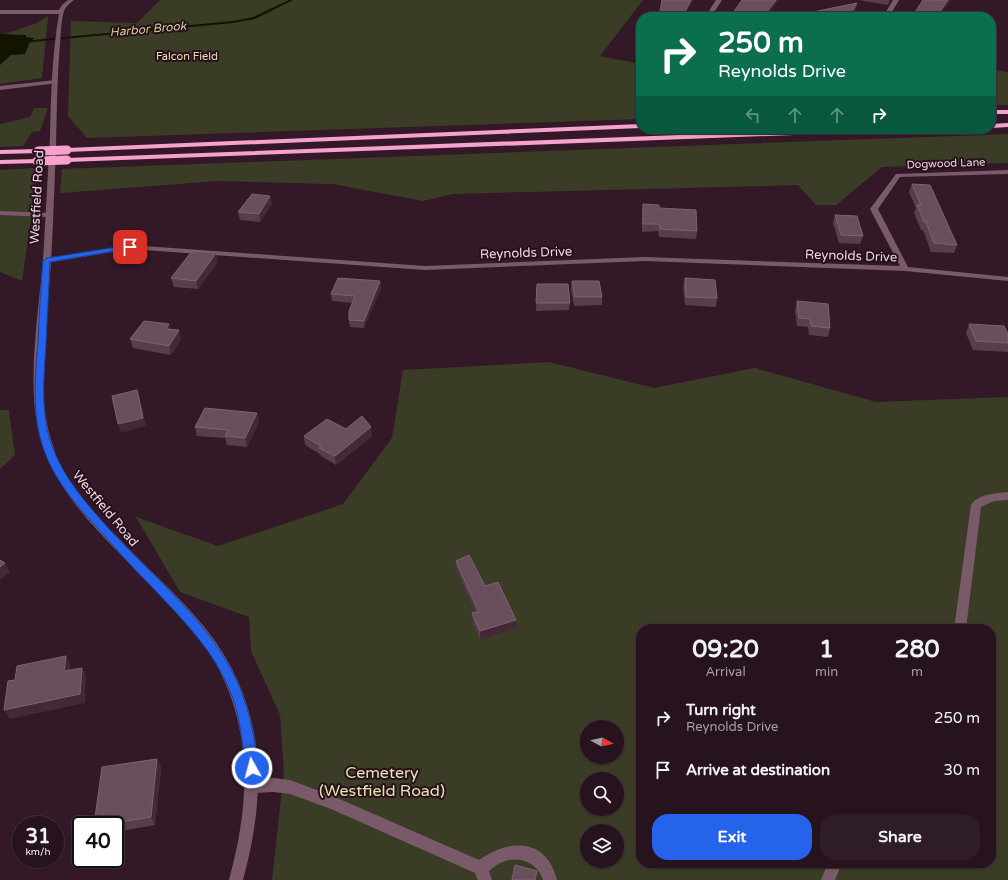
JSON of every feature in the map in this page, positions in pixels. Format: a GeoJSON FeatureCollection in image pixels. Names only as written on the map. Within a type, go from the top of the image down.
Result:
{"type":"FeatureCollection","features":[{"type":"Feature","properties":{"kind":"highway"},"geometry":{"type":"LineString","coordinates":[[996,112],[1008,112]]}},
{"type":"Feature","properties":{"kind":"highway"},"geometry":{"type":"LineString","coordinates":[[996,126],[1008,125]]}},
{"type":"Feature","properties":{"kind":"highway"},"geometry":{"type":"LineString","coordinates":[[0,152],[636,126]]}},
{"type":"Feature","properties":{"kind":"highway"},"geometry":{"type":"LineString","coordinates":[[0,162],[767,134]]}},
{"type":"Feature","properties":{"kind":"street","name":"Westfield Road"},"geometry":{"type":"LineString","coordinates":[[71,0],[64,6],[58,39],[47,261],[40,347],[40,408],[47,445],[62,478],[83,506],[131,560],[192,622],[210,645],[225,668],[233,685],[245,721],[253,786],[248,838],[236,880]]}},
{"type":"Feature","properties":{"kind":"street"},"geometry":{"type":"LineString","coordinates":[[711,12],[719,0]]}},
{"type":"Feature","properties":{"kind":"street"},"geometry":{"type":"LineString","coordinates":[[889,12],[896,0]]}},
{"type":"Feature","properties":{"kind":"street"},"geometry":{"type":"LineString","coordinates":[[0,12],[62,12]]}},
{"type":"Feature","properties":{"kind":"street"},"geometry":{"type":"LineString","coordinates":[[0,88],[56,82]]}},
{"type":"Feature","properties":{"kind":"street","name":"Dogwood Lane"},"geometry":{"type":"LineString","coordinates":[[905,270],[874,209],[898,175],[1008,172]]}},
{"type":"Feature","properties":{"kind":"street"},"geometry":{"type":"LineString","coordinates":[[0,213],[49,215]]}},
{"type":"Feature","properties":{"kind":"street","name":"Reynolds Drive"},"geometry":{"type":"LineString","coordinates":[[47,261],[130,247],[425,268],[645,260],[905,270],[1008,279]]}},
{"type":"Feature","properties":{"kind":"street"},"geometry":{"type":"LineString","coordinates":[[961,624],[964,590],[971,553],[976,505],[992,497],[1008,496]]}},
{"type":"Feature","properties":{"kind":"street"},"geometry":{"type":"LineString","coordinates":[[253,786],[273,785],[290,787],[335,804],[482,874],[495,857],[508,853],[528,853],[541,861],[549,870],[550,880]]}},
{"type":"Feature","properties":{"kind":"street"},"geometry":{"type":"LineString","coordinates":[[828,880],[833,868]]}},
{"type":"Feature","properties":{"kind":"green space","name":"Falcon Field"},"geometry":{"type":"Polygon","coordinates":[[[160,0],[643,0],[600,56],[636,63],[636,119],[87,138],[68,116],[71,21],[137,23],[160,0]]]}},
{"type":"Feature","properties":{"kind":"green space"},"geometry":{"type":"Polygon","coordinates":[[[48,16],[42,78],[0,84],[0,34],[5,34],[37,23],[48,16]]]}},
{"type":"Feature","properties":{"kind":"green space"},"geometry":{"type":"Polygon","coordinates":[[[996,70],[1008,72],[1008,105],[996,105],[996,70]]]}},
{"type":"Feature","properties":{"kind":"green space"},"geometry":{"type":"Polygon","coordinates":[[[34,108],[48,108],[40,131],[32,132],[23,146],[0,147],[0,124],[30,117],[34,108]]]}},
{"type":"Feature","properties":{"kind":"green space"},"geometry":{"type":"Polygon","coordinates":[[[1008,134],[1008,163],[882,167],[836,205],[816,205],[798,185],[453,194],[423,201],[333,184],[218,181],[60,193],[62,169],[1008,134]]]}},
{"type":"Feature","properties":{"kind":"green space"},"geometry":{"type":"Polygon","coordinates":[[[35,168],[33,206],[22,281],[0,272],[0,170],[35,168]]]}},
{"type":"Feature","properties":{"kind":"green space","name":"Cemetery (Westfield Road)"},"geometry":{"type":"Polygon","coordinates":[[[549,362],[654,388],[755,368],[876,402],[1008,397],[1008,880],[272,880],[284,771],[280,715],[251,651],[249,617],[180,592],[136,517],[218,546],[343,504],[392,438],[403,370],[549,362]]]}},
{"type":"Feature","properties":{"kind":"green space"},"geometry":{"type":"Polygon","coordinates":[[[0,410],[9,410],[15,455],[0,469],[0,410]]]}},
{"type":"Feature","properties":{"kind":"shaded area"},"geometry":{"type":"Polygon","coordinates":[[[0,34],[26,35],[26,37],[34,38],[30,42],[25,54],[11,55],[0,65],[0,34]]]}},
{"type":"Feature","properties":{"kind":"building"},"geometry":{"type":"Polygon","coordinates":[[[662,0],[691,0],[685,12],[660,12],[662,0]]]}},
{"type":"Feature","properties":{"kind":"building"},"geometry":{"type":"Polygon","coordinates":[[[742,0],[776,0],[767,12],[734,12],[742,0]]]}},
{"type":"Feature","properties":{"kind":"building"},"geometry":{"type":"Polygon","coordinates":[[[923,0],[948,0],[940,12],[915,12],[923,0]]]}},
{"type":"Feature","properties":{"kind":"building"},"geometry":{"type":"Polygon","coordinates":[[[857,3],[852,12],[813,12],[857,3]]]}},
{"type":"Feature","properties":{"kind":"building"},"geometry":{"type":"Polygon","coordinates":[[[912,184],[930,185],[957,245],[934,243],[926,222],[924,222],[917,205],[921,205],[912,184]]]}},
{"type":"Feature","properties":{"kind":"building"},"geometry":{"type":"Polygon","coordinates":[[[252,194],[270,196],[259,214],[238,212],[252,194]]]}},
{"type":"Feature","properties":{"kind":"building"},"geometry":{"type":"Polygon","coordinates":[[[643,204],[659,205],[659,208],[696,210],[697,231],[660,229],[659,224],[643,224],[643,204]]]}},
{"type":"Feature","properties":{"kind":"building"},"geometry":{"type":"Polygon","coordinates":[[[835,215],[857,216],[863,236],[841,235],[835,215]]]}},
{"type":"Feature","properties":{"kind":"building"},"geometry":{"type":"Polygon","coordinates":[[[192,251],[216,253],[196,281],[171,278],[192,251]]]}},
{"type":"Feature","properties":{"kind":"building"},"geometry":{"type":"Polygon","coordinates":[[[338,278],[380,281],[364,321],[349,320],[349,311],[355,296],[331,294],[338,278]]]}},
{"type":"Feature","properties":{"kind":"building"},"geometry":{"type":"Polygon","coordinates":[[[685,278],[715,280],[717,298],[686,297],[685,278]]]}},
{"type":"Feature","properties":{"kind":"building"},"geometry":{"type":"Polygon","coordinates":[[[572,281],[599,281],[602,297],[575,297],[572,281]]]}},
{"type":"Feature","properties":{"kind":"building"},"geometry":{"type":"Polygon","coordinates":[[[537,284],[568,284],[570,303],[536,303],[537,284]]]}},
{"type":"Feature","properties":{"kind":"building"},"geometry":{"type":"Polygon","coordinates":[[[797,301],[828,304],[830,328],[811,326],[810,319],[799,318],[797,301]]]}},
{"type":"Feature","properties":{"kind":"building"},"geometry":{"type":"Polygon","coordinates":[[[144,321],[169,324],[166,329],[179,330],[169,346],[130,339],[144,321]]]}},
{"type":"Feature","properties":{"kind":"building"},"geometry":{"type":"Polygon","coordinates":[[[969,324],[1004,326],[1008,334],[1008,343],[976,341],[969,324]]]}},
{"type":"Feature","properties":{"kind":"building"},"geometry":{"type":"Polygon","coordinates":[[[137,390],[143,418],[118,424],[112,396],[137,390]]]}},
{"type":"Feature","properties":{"kind":"building"},"geometry":{"type":"Polygon","coordinates":[[[205,408],[257,413],[245,438],[225,436],[228,430],[195,427],[205,408]]]}},
{"type":"Feature","properties":{"kind":"building"},"geometry":{"type":"Polygon","coordinates":[[[362,416],[371,427],[335,456],[319,448],[321,446],[304,436],[327,419],[346,429],[362,416]]]}},
{"type":"Feature","properties":{"kind":"building"},"geometry":{"type":"Polygon","coordinates":[[[469,555],[485,586],[498,582],[516,620],[480,631],[472,613],[479,612],[456,561],[469,555]]]}},
{"type":"Feature","properties":{"kind":"building"},"geometry":{"type":"Polygon","coordinates":[[[0,560],[5,563],[0,567],[0,560]]]}},
{"type":"Feature","properties":{"kind":"building"},"geometry":{"type":"Polygon","coordinates":[[[66,656],[64,671],[82,668],[80,694],[4,710],[8,681],[15,680],[17,666],[66,656]]]}},
{"type":"Feature","properties":{"kind":"building"},"geometry":{"type":"Polygon","coordinates":[[[157,759],[151,817],[124,821],[124,816],[95,816],[102,767],[157,759]]]}},
{"type":"Feature","properties":{"kind":"building"},"geometry":{"type":"Polygon","coordinates":[[[515,865],[537,871],[535,880],[512,880],[515,865]]]}},
{"type":"Feature","properties":{"kind":"waterway","name":"Harbor Brook"},"geometry":{"type":"LineString","coordinates":[[22,42],[233,22],[254,18],[291,0]]}},
{"type":"Feature","properties":{"kind":"route"},"geometry":{"type":"LineString","coordinates":[[130,247],[47,261],[40,347],[40,408],[43,429],[47,445],[58,471],[83,506],[131,560],[192,622],[210,645],[225,668],[233,685],[245,721],[252,768]]}}]}
